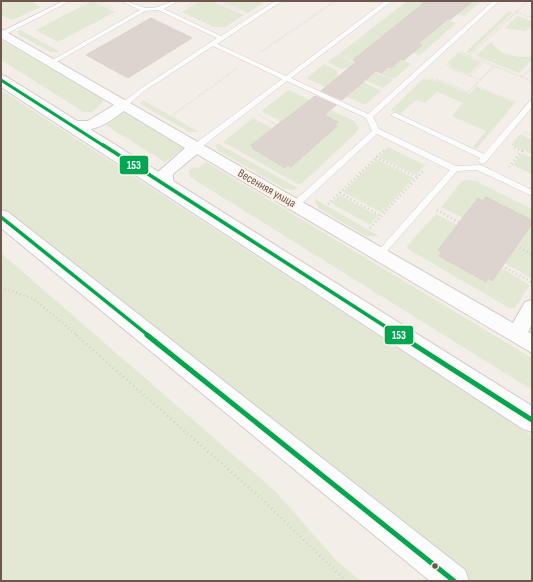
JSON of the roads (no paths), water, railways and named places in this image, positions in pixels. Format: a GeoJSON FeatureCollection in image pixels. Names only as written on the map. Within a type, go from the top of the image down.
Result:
{"type":"FeatureCollection","features":[{"type":"Feature","properties":{"kind":"street","name":"Весенняя улица"},"geometry":{"type":"LineString","coordinates":[[1,33],[524,339]]}},
{"type":"Feature","properties":{"kind":"street"},"geometry":{"type":"LineString","coordinates":[[1,80],[532,420]]}},
{"type":"Feature","properties":{"kind":"street"},"geometry":{"type":"LineString","coordinates":[[70,124],[82,127],[93,125],[124,105]]}},
{"type":"Feature","properties":{"kind":"street"},"geometry":{"type":"LineString","coordinates":[[170,188],[165,180],[166,172],[196,147]]}},
{"type":"Feature","properties":{"kind":"street"},"geometry":{"type":"LineString","coordinates":[[1,217],[454,581]]}},
{"type":"Feature","properties":{"kind":"street"},"geometry":{"type":"LineString","coordinates":[[524,339],[532,308]]}},
{"type":"Feature","properties":{"kind":"lane"},"geometry":{"type":"LineString","coordinates":[[1,33],[67,1]]}},
{"type":"Feature","properties":{"kind":"lane"},"geometry":{"type":"LineString","coordinates":[[124,1],[143,10]]}},
{"type":"Feature","properties":{"kind":"lane"},"geometry":{"type":"LineString","coordinates":[[51,63],[143,10],[160,9],[175,1]]}},
{"type":"Feature","properties":{"kind":"lane"},"geometry":{"type":"LineString","coordinates":[[124,105],[136,94],[279,1]]}},
{"type":"Feature","properties":{"kind":"lane"},"geometry":{"type":"LineString","coordinates":[[196,147],[389,1]]}},
{"type":"Feature","properties":{"kind":"lane"},"geometry":{"type":"LineString","coordinates":[[369,117],[496,1]]}},
{"type":"Feature","properties":{"kind":"lane"},"geometry":{"type":"LineString","coordinates":[[160,9],[221,38]]}},
{"type":"Feature","properties":{"kind":"lane"},"geometry":{"type":"LineString","coordinates":[[213,44],[369,117],[376,131],[455,169],[478,167],[532,193]]}},
{"type":"Feature","properties":{"kind":"lane"},"geometry":{"type":"LineString","coordinates":[[478,167],[532,103]]}},
{"type":"Feature","properties":{"kind":"lane"},"geometry":{"type":"LineString","coordinates":[[394,115],[485,157]]}},
{"type":"Feature","properties":{"kind":"lane"},"geometry":{"type":"LineString","coordinates":[[295,205],[376,131]]}},
{"type":"Feature","properties":{"kind":"lane"},"geometry":{"type":"LineString","coordinates":[[379,255],[455,169]]}}]}
